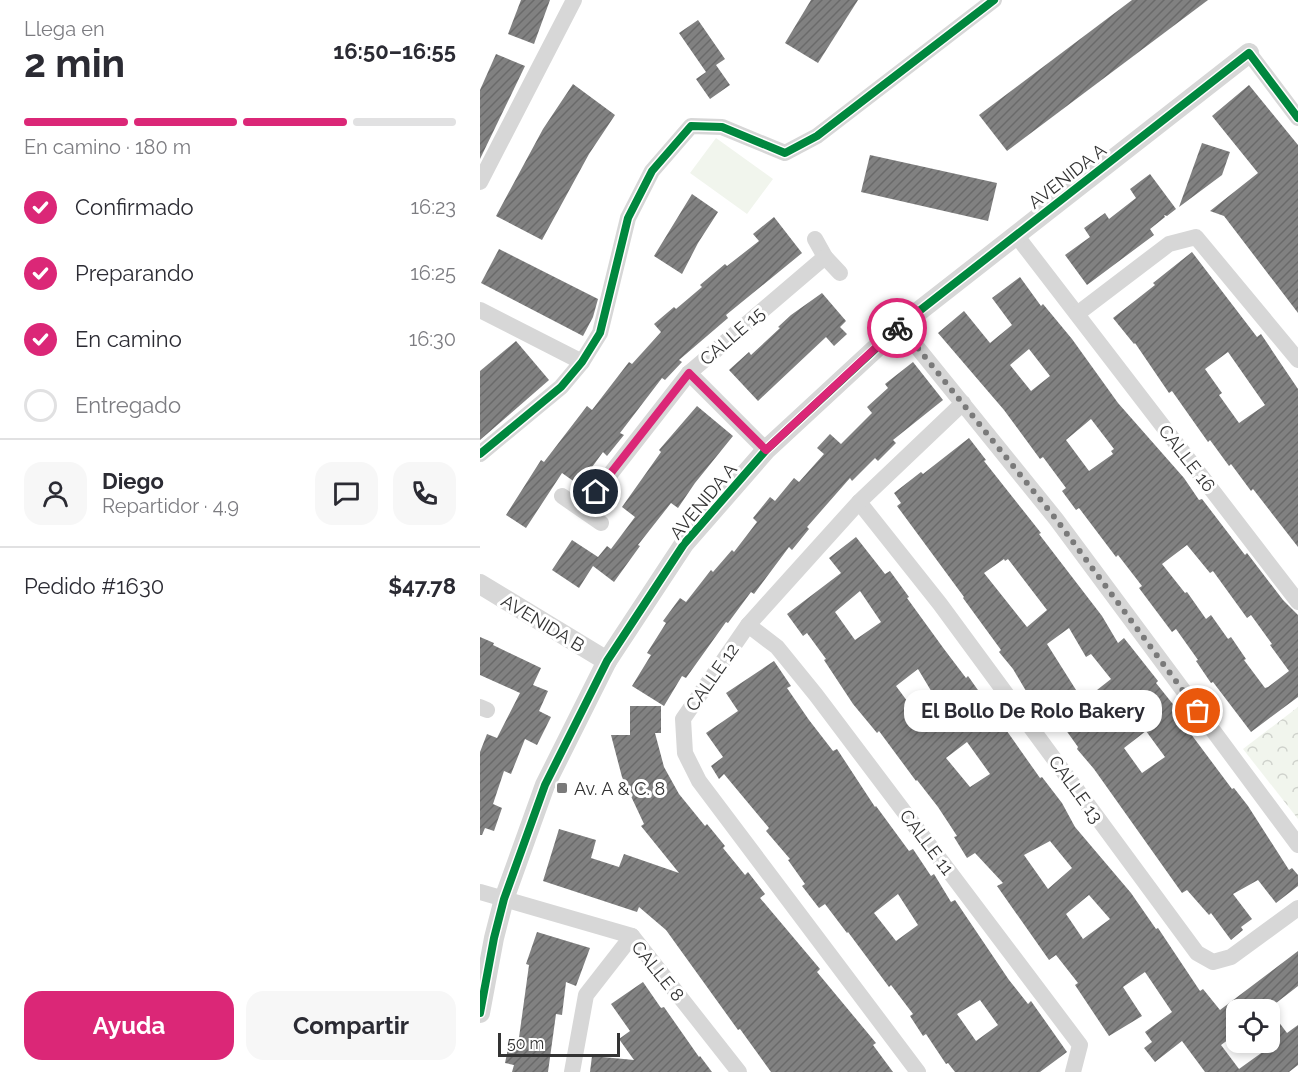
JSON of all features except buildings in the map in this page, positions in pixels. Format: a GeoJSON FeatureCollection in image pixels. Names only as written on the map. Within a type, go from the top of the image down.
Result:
{"type":"FeatureCollection","features":[{"type":"Feature","properties":{"kind":"street"},"geometry":{"type":"LineString","coordinates":[[480,182],[574,0]]}},
{"type":"Feature","properties":{"kind":"street"},"geometry":{"type":"LineString","coordinates":[[480,454],[561,387],[582,362],[600,333],[628,218],[652,171],[691,126],[722,127],[785,153],[817,136],[994,0]]}},
{"type":"Feature","properties":{"kind":"street"},"geometry":{"type":"LineString","coordinates":[[1249,53],[1298,118]]}},
{"type":"Feature","properties":{"kind":"street","name":"AVENIDA A"},"geometry":{"type":"LineString","coordinates":[[480,1013],[504,899],[545,785],[607,661],[684,544],[766,450],[900,326],[1249,53]]}},
{"type":"Feature","properties":{"kind":"street","name":"CALLE 16"},"geometry":{"type":"LineString","coordinates":[[1016,235],[1298,602]]}},
{"type":"Feature","properties":{"kind":"street"},"geometry":{"type":"LineString","coordinates":[[1077,314],[1169,244],[1196,237],[1298,360]]}},
{"type":"Feature","properties":{"kind":"street"},"geometry":{"type":"LineString","coordinates":[[815,239],[825,257],[840,273]]}},
{"type":"Feature","properties":{"kind":"street","name":"CALLE 15"},"geometry":{"type":"LineString","coordinates":[[583,509],[689,373],[825,257]]}},
{"type":"Feature","properties":{"kind":"street"},"geometry":{"type":"LineString","coordinates":[[480,309],[582,362]]}},
{"type":"Feature","properties":{"kind":"street"},"geometry":{"type":"LineString","coordinates":[[900,326],[1056,519],[1298,845]]}},
{"type":"Feature","properties":{"kind":"street"},"geometry":{"type":"LineString","coordinates":[[689,373],[766,450]]}},
{"type":"Feature","properties":{"kind":"street","name":"CALLE 12"},"geometry":{"type":"LineString","coordinates":[[918,1072],[699,781],[685,753],[683,718],[748,625],[859,502],[963,403]]}},
{"type":"Feature","properties":{"kind":"street"},"geometry":{"type":"LineString","coordinates":[[562,496],[601,523]]}},
{"type":"Feature","properties":{"kind":"street","name":"CALLE 13"},"geometry":{"type":"LineString","coordinates":[[859,502],[940,604],[1197,953],[1213,962],[1231,957],[1298,908]]}},
{"type":"Feature","properties":{"kind":"street","name":"AVENIDA B"},"geometry":{"type":"LineString","coordinates":[[480,584],[607,661]]}},
{"type":"Feature","properties":{"kind":"street","name":"CALLE 11"},"geometry":{"type":"LineString","coordinates":[[748,625],[777,647],[816,695],[1080,1045],[1073,1072]]}},
{"type":"Feature","properties":{"kind":"street","name":"CALLE 8"},"geometry":{"type":"LineString","coordinates":[[480,892],[632,936],[739,1072]]}},
{"type":"Feature","properties":{"kind":"street"},"geometry":{"type":"LineString","coordinates":[[572,1072],[586,995],[632,936]]}},
{"type":"Feature","properties":{"kind":"green space"},"geometry":{"type":"Polygon","coordinates":[[[716,138],[773,179],[747,214],[690,173],[716,138]]]}},
{"type":"Feature","properties":{"kind":"green space"},"geometry":{"type":"Polygon","coordinates":[[[1298,707],[1298,819],[1243,749],[1298,707]]]}},
{"type":"Feature","properties":{"kind":"cycle path"},"geometry":{"type":"LineString","coordinates":[[480,454],[561,387],[582,362],[600,333],[628,218],[652,171],[691,126],[722,127],[785,153],[817,136],[994,0]]}},
{"type":"Feature","properties":{"kind":"cycle path"},"geometry":{"type":"LineString","coordinates":[[480,1013],[504,899],[545,785],[607,661],[684,544],[766,450],[900,326],[1249,53],[1298,118]]}},
{"type":"Feature","properties":{"kind":"way so far"},"geometry":{"type":"LineString","coordinates":[[897,328],[900,326],[1056,519],[1198,711]]}},
{"type":"Feature","properties":{"kind":"place","name":"El Bollo De Rolo Bakery"},"geometry":{"type":"Point","coordinates":[1198,711]}},
{"type":"Feature","properties":{"kind":"place","name":"Av. A & C. 8"},"geometry":{"type":"Point","coordinates":[562,788]}},
{"type":"Feature","properties":{"kind":"route"},"geometry":{"type":"LineString","coordinates":[[596,492],[689,373],[766,450],[897,328]]}}]}
